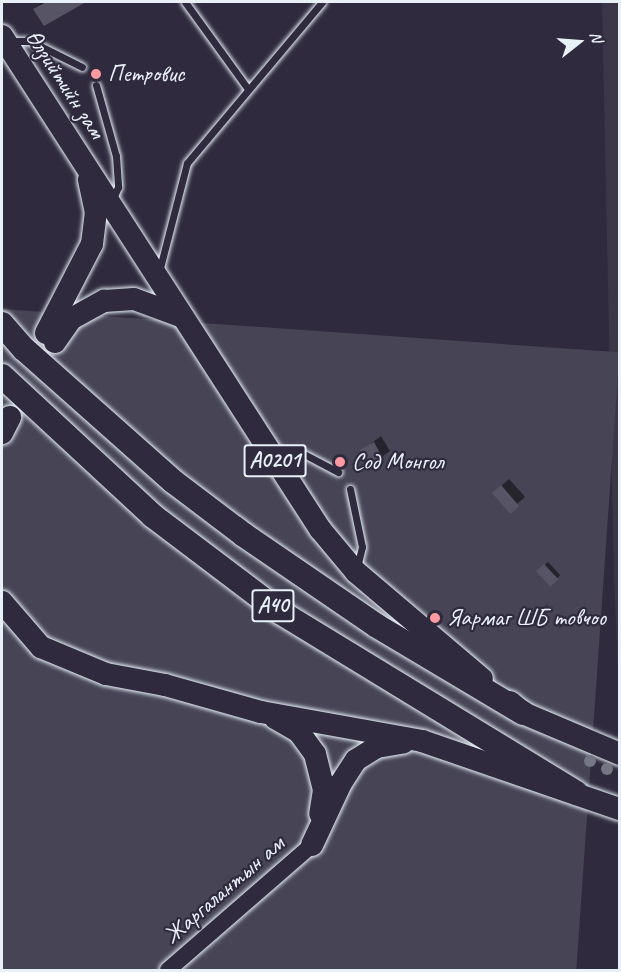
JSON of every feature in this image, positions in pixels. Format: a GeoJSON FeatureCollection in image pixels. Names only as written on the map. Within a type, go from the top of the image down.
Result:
{"type":"FeatureCollection","features":[{"type":"Feature","properties":{"kind":"highway","name":"Өлзийтийн зам"},"geometry":{"type":"LineString","coordinates":[[3,38],[84,161]]}},
{"type":"Feature","properties":{"kind":"highway","name":"A0201"},"geometry":{"type":"LineString","coordinates":[[84,161],[320,529],[356,572],[524,713],[620,754]]}},
{"type":"Feature","properties":{"kind":"highway","name":"A0201"},"geometry":{"type":"LineString","coordinates":[[84,161],[96,213],[92,244],[50,337],[84,310],[121,298],[149,303],[183,317]]}},
{"type":"Feature","properties":{"kind":"highway","name":"A40"},"geometry":{"type":"LineString","coordinates":[[2,324],[24,349],[165,475],[244,535],[376,626],[524,713]]}},
{"type":"Feature","properties":{"kind":"highway","name":"A40"},"geometry":{"type":"LineString","coordinates":[[2,376],[153,516],[280,612],[576,793]]}},
{"type":"Feature","properties":{"kind":"highway"},"geometry":{"type":"LineString","coordinates":[[2,602],[41,648],[106,674],[165,685],[261,712],[422,741],[517,777],[576,793],[620,809]]}},
{"type":"Feature","properties":{"kind":"highway"},"geometry":{"type":"LineString","coordinates":[[261,712],[299,732],[315,754],[324,790],[312,845]]}},
{"type":"Feature","properties":{"kind":"highway"},"geometry":{"type":"LineString","coordinates":[[312,845],[341,783],[361,755],[392,743],[422,741]]}},
{"type":"Feature","properties":{"kind":"street","name":"Жаргалантын ам"},"geometry":{"type":"LineString","coordinates":[[168,970],[312,845]]}},
{"type":"Feature","properties":{"kind":"lane"},"geometry":{"type":"LineString","coordinates":[[185,2],[248,89]]}},
{"type":"Feature","properties":{"kind":"lane"},"geometry":{"type":"LineString","coordinates":[[158,277],[187,163],[322,2]]}},
{"type":"Feature","properties":{"kind":"lane"},"geometry":{"type":"LineString","coordinates":[[3,38],[30,41],[82,67]]}},
{"type":"Feature","properties":{"kind":"lane"},"geometry":{"type":"LineString","coordinates":[[96,85],[116,156],[118,187],[111,203]]}},
{"type":"Feature","properties":{"kind":"lane"},"geometry":{"type":"LineString","coordinates":[[269,451],[302,453],[338,472]]}},
{"type":"Feature","properties":{"kind":"lane"},"geometry":{"type":"LineString","coordinates":[[350,489],[362,547],[356,572]]}},
{"type":"Feature","properties":{"kind":"shaded area"},"geometry":{"type":"Polygon","coordinates":[[[602,2],[619,2],[619,697],[614,574],[602,2]]]}},
{"type":"Feature","properties":{"kind":"shaded area"},"geometry":{"type":"Polygon","coordinates":[[[2,309],[619,352],[576,970],[2,970],[2,309]]]}},
{"type":"Feature","properties":{"kind":"building"},"geometry":{"type":"Polygon","coordinates":[[[46,2],[86,2],[44,26],[33,9],[46,2]]]}},
{"type":"Feature","properties":{"kind":"building"},"geometry":{"type":"Polygon","coordinates":[[[374,442],[383,459],[369,466],[360,450],[374,442]]]}},
{"type":"Feature","properties":{"kind":"building"},"geometry":{"type":"Polygon","coordinates":[[[501,485],[519,506],[510,514],[492,493],[501,485]]]}},
{"type":"Feature","properties":{"kind":"building"},"geometry":{"type":"Polygon","coordinates":[[[544,564],[558,579],[550,587],[536,572],[544,564]]]}},
{"type":"Feature","properties":{"kind":"tunnel"},"geometry":{"type":"LineString","coordinates":[[10,417],[55,342]]}},
{"type":"Feature","properties":{"kind":"place","name":"Петровис"},"geometry":{"type":"Point","coordinates":[96,74]}},
{"type":"Feature","properties":{"kind":"place","name":"Сод Монгол"},"geometry":{"type":"Point","coordinates":[340,462]}},
{"type":"Feature","properties":{"kind":"place","name":"Яармаг ШБ товчоо"},"geometry":{"type":"Point","coordinates":[435,618]}}]}
